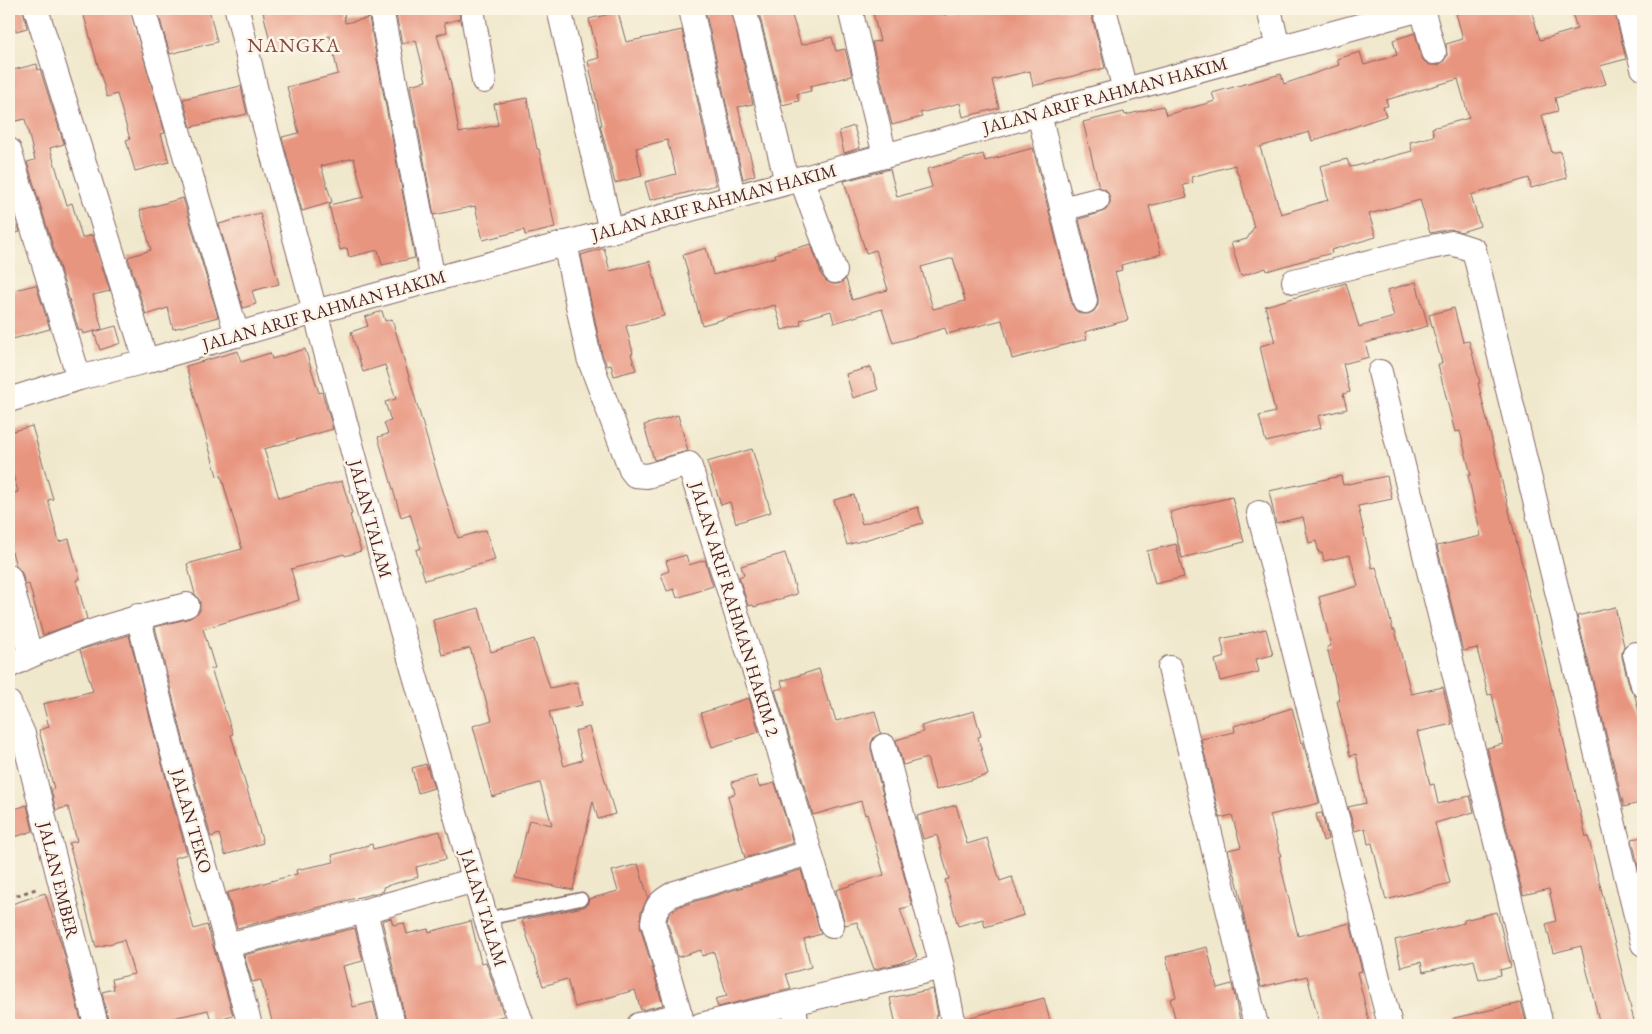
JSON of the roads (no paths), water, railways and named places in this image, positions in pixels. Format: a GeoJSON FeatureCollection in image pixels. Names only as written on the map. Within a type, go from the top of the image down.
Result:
{"type":"FeatureCollection","features":[{"type":"Feature","properties":{"kind":"street"},"geometry":{"type":"LineString","coordinates":[[36,9],[146,361]]}},
{"type":"Feature","properties":{"kind":"street"},"geometry":{"type":"LineString","coordinates":[[143,9],[237,335]]}},
{"type":"Feature","properties":{"kind":"street","name":"JALAN TALAM"},"geometry":{"type":"LineString","coordinates":[[238,9],[260,108],[395,607],[486,920],[522,1025]]}},
{"type":"Feature","properties":{"kind":"street"},"geometry":{"type":"LineString","coordinates":[[381,9],[433,280]]}},
{"type":"Feature","properties":{"kind":"street"},"geometry":{"type":"LineString","coordinates":[[472,9],[484,81]]}},
{"type":"Feature","properties":{"kind":"street"},"geometry":{"type":"LineString","coordinates":[[559,9],[611,231]]}},
{"type":"Feature","properties":{"kind":"street"},"geometry":{"type":"LineString","coordinates":[[692,9],[733,196]]}},
{"type":"Feature","properties":{"kind":"street"},"geometry":{"type":"LineString","coordinates":[[744,9],[794,180],[835,271]]}},
{"type":"Feature","properties":{"kind":"street"},"geometry":{"type":"LineString","coordinates":[[850,9],[885,156]]}},
{"type":"Feature","properties":{"kind":"street"},"geometry":{"type":"LineString","coordinates":[[1104,9],[1125,90]]}},
{"type":"Feature","properties":{"kind":"street"},"geometry":{"type":"LineString","coordinates":[[1268,9],[1278,48]]}},
{"type":"Feature","properties":{"kind":"street"},"geometry":{"type":"LineString","coordinates":[[1422,9],[1434,52]]}},
{"type":"Feature","properties":{"kind":"street","name":"JALAN ARIF RAHMAN HAKIM"},"geometry":{"type":"LineString","coordinates":[[9,400],[79,378],[146,361],[733,196],[1422,9]]}},
{"type":"Feature","properties":{"kind":"street"},"geometry":{"type":"LineString","coordinates":[[1627,9],[1643,68]]}},
{"type":"Feature","properties":{"kind":"street"},"geometry":{"type":"LineString","coordinates":[[1039,114],[1085,301]]}},
{"type":"Feature","properties":{"kind":"street"},"geometry":{"type":"LineString","coordinates":[[9,150],[79,378]]}},
{"type":"Feature","properties":{"kind":"street"},"geometry":{"type":"LineString","coordinates":[[1062,209],[1097,200]]}},
{"type":"Feature","properties":{"kind":"street","name":"JALAN ARIF RAHMAN HAKIM 2"},"geometry":{"type":"LineString","coordinates":[[565,243],[589,358],[631,470],[635,475],[648,476],[690,464],[768,710],[832,926]]}},
{"type":"Feature","properties":{"kind":"street"},"geometry":{"type":"LineString","coordinates":[[1294,281],[1452,243],[1474,250],[1643,944]]}},
{"type":"Feature","properties":{"kind":"street"},"geometry":{"type":"LineString","coordinates":[[1380,372],[1541,1025]]}},
{"type":"Feature","properties":{"kind":"street"},"geometry":{"type":"LineString","coordinates":[[1259,514],[1390,1025]]}},
{"type":"Feature","properties":{"kind":"street"},"geometry":{"type":"LineString","coordinates":[[9,577],[30,654]]}},
{"type":"Feature","properties":{"kind":"street"},"geometry":{"type":"LineString","coordinates":[[9,666],[30,654],[138,616],[187,604]]}},
{"type":"Feature","properties":{"kind":"street","name":"JALAN TEKO"},"geometry":{"type":"LineString","coordinates":[[138,616],[172,750],[250,1025]]}},
{"type":"Feature","properties":{"kind":"street"},"geometry":{"type":"LineString","coordinates":[[1635,654],[1643,685]]}},
{"type":"Feature","properties":{"kind":"street"},"geometry":{"type":"LineString","coordinates":[[1170,668],[1256,1025]]}},
{"type":"Feature","properties":{"kind":"street","name":"JALAN EMBER"},"geometry":{"type":"LineString","coordinates":[[9,703],[16,736],[59,881],[96,1025]]}},
{"type":"Feature","properties":{"kind":"street"},"geometry":{"type":"LineString","coordinates":[[884,746],[942,968],[954,1025]]}},
{"type":"Feature","properties":{"kind":"street"},"geometry":{"type":"LineString","coordinates":[[639,1025],[681,1020],[653,922],[655,911],[661,901],[675,893],[809,853]]}},
{"type":"Feature","properties":{"kind":"street"},"geometry":{"type":"LineString","coordinates":[[227,944],[365,911],[475,880]]}},
{"type":"Feature","properties":{"kind":"street"},"geometry":{"type":"LineString","coordinates":[[365,911],[393,1025]]}},
{"type":"Feature","properties":{"kind":"street"},"geometry":{"type":"LineString","coordinates":[[701,1025],[795,1014],[942,968]]}},
{"type":"Feature","properties":{"kind":"lane"},"geometry":{"type":"LineString","coordinates":[[486,920],[581,898]]}},
{"type":"Feature","properties":{"kind":"district","name":"NANGKA"},"geometry":{"type":"Point","coordinates":[294,45]}}]}
